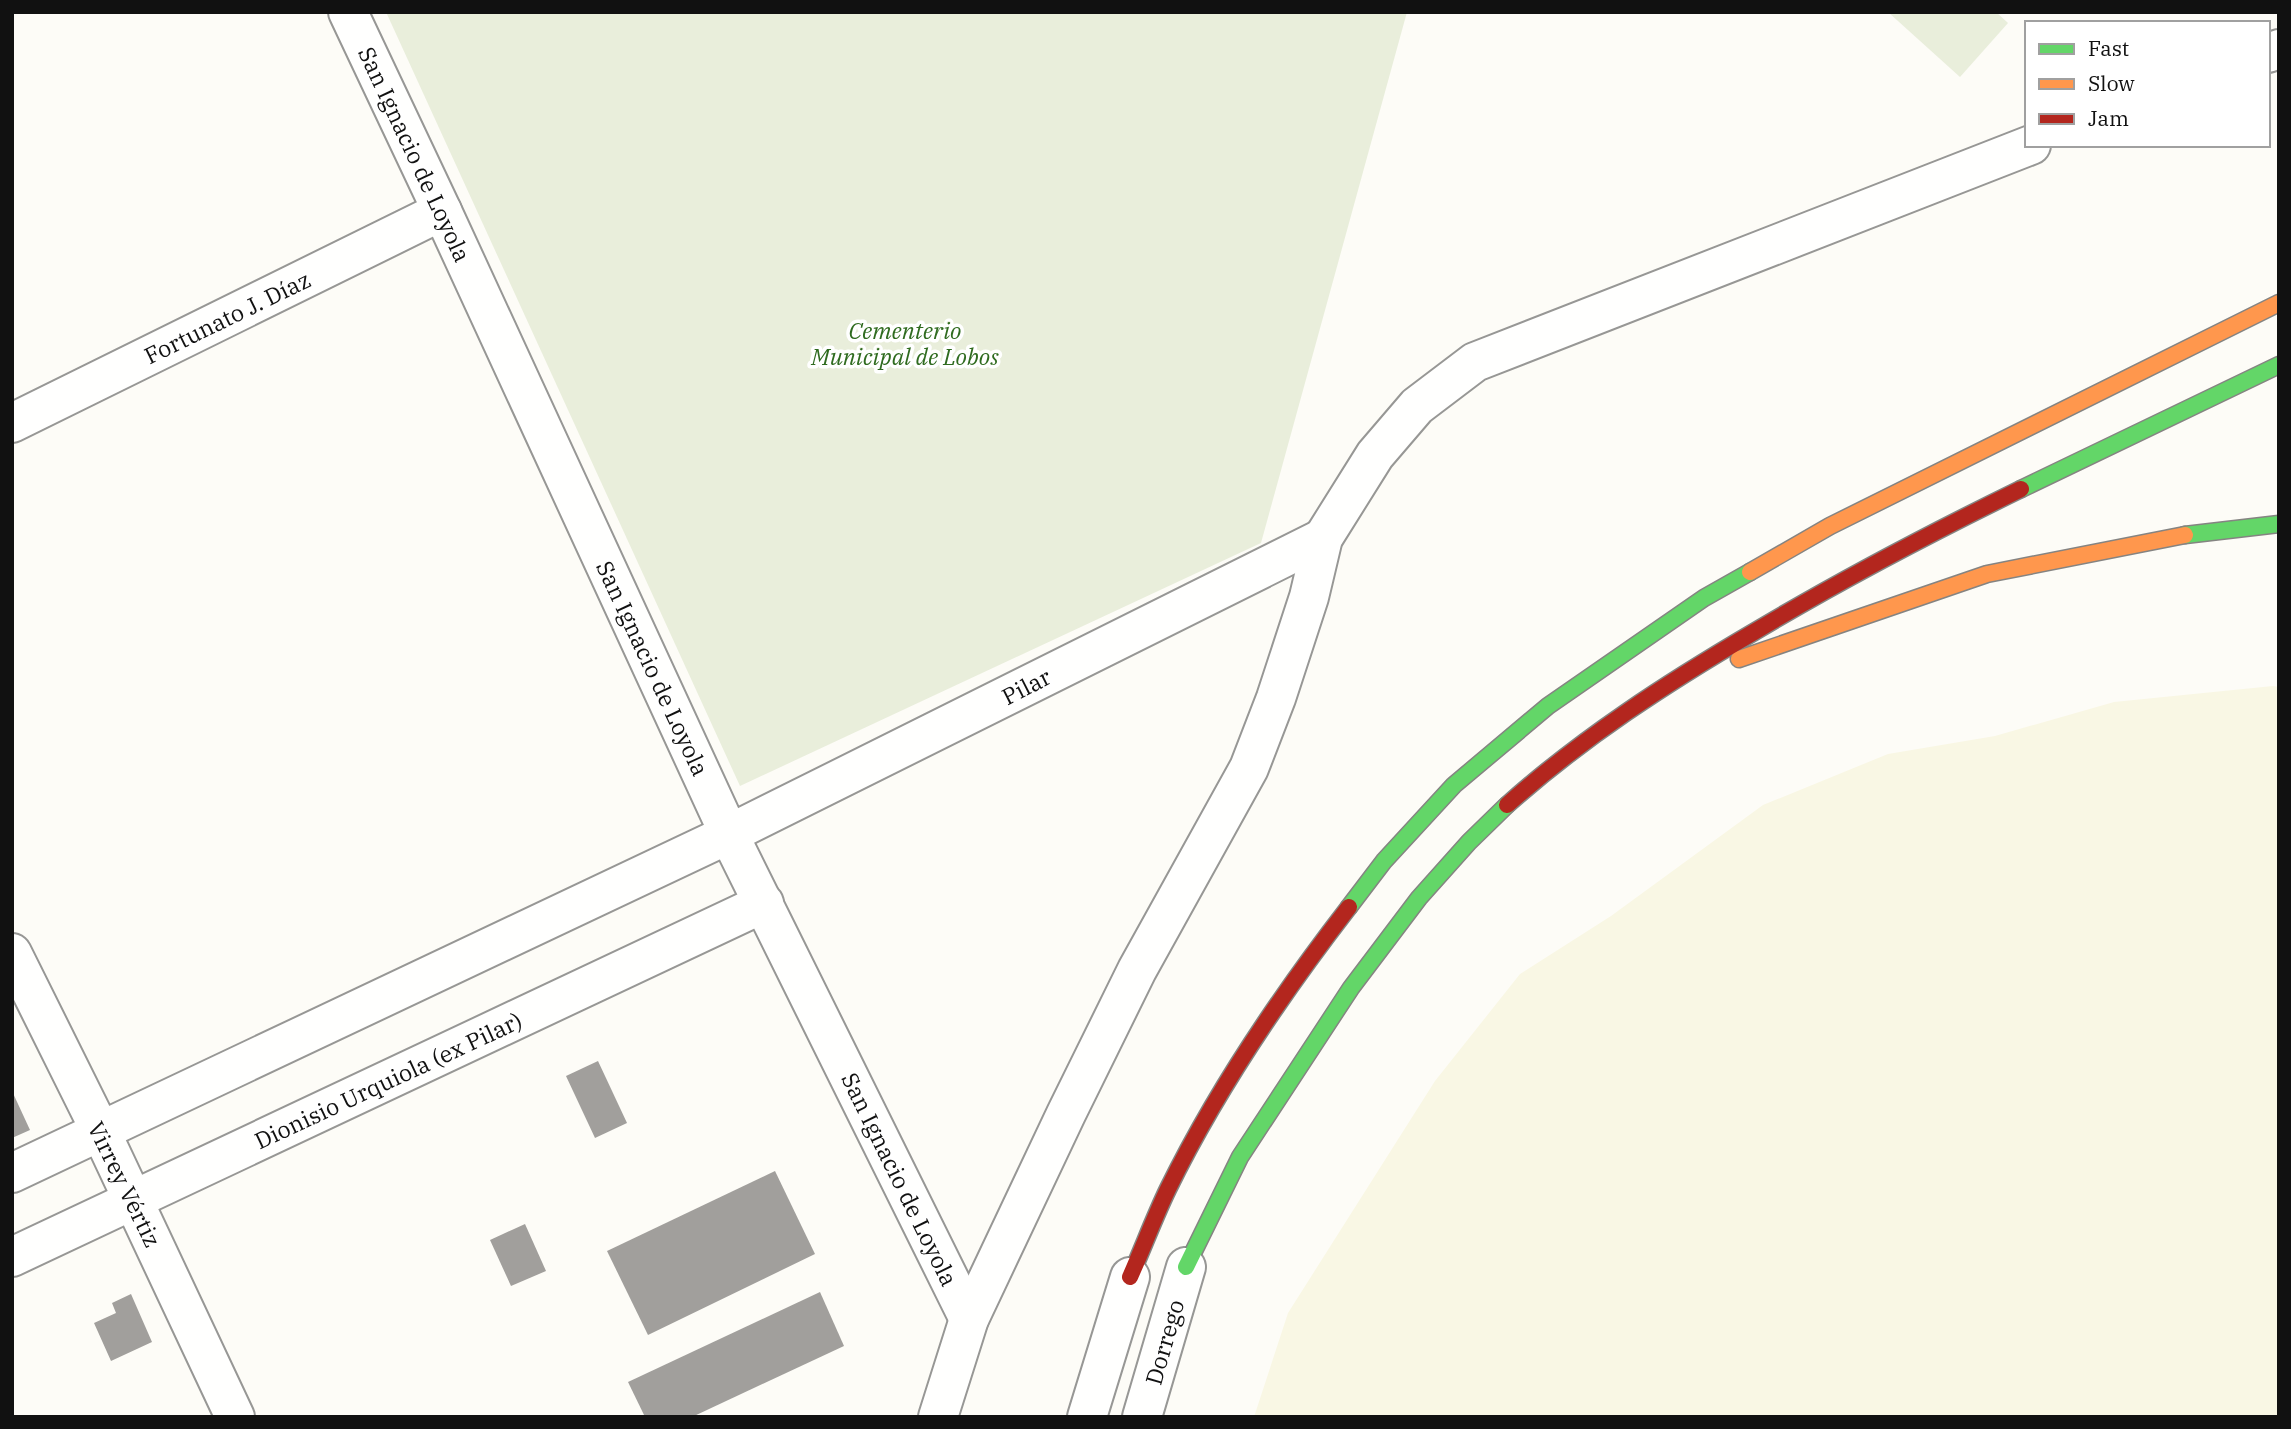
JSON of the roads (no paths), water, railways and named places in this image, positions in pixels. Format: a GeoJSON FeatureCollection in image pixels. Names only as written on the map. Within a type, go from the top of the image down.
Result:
{"type":"FeatureCollection","features":[{"type":"Feature","properties":{"kind":"main road"},"geometry":{"type":"LineString","coordinates":[[1130,1277],[1168,1189],[1218,1098],[1303,967],[1384,861],[1454,785],[1538,715],[1620,654],[1704,598],[1830,526],[2279,303]]}},
{"type":"Feature","properties":{"kind":"main road"},"geometry":{"type":"LineString","coordinates":[[1186,1267],[1236,1165],[1357,979],[1420,897],[1469,841],[1552,765],[1665,686],[1821,592],[2090,455],[2279,365]]}},
{"type":"Feature","properties":{"kind":"main road"},"geometry":{"type":"LineString","coordinates":[[1665,686],[1987,574],[2177,536],[2279,524]]}},
{"type":"Feature","properties":{"kind":"street","name":"San Ignacio de Loyola"},"geometry":{"type":"LineString","coordinates":[[348,12],[729,834],[969,1319]]}},
{"type":"Feature","properties":{"kind":"street"},"geometry":{"type":"LineString","coordinates":[[938,1417],[969,1319],[1137,970],[1249,768],[1276,698],[1309,597],[1323,538],[1375,455],[1408,416],[1417,406],[1475,362],[2026,147]]}},
{"type":"Feature","properties":{"kind":"street","name":"Fortunato J. Díaz"},"geometry":{"type":"LineString","coordinates":[[12,423],[442,211]]}},
{"type":"Feature","properties":{"kind":"street","name":"Pilar"},"geometry":{"type":"LineString","coordinates":[[729,834],[1323,538]]}},
{"type":"Feature","properties":{"kind":"street"},"geometry":{"type":"LineString","coordinates":[[12,1173],[729,834]]}},
{"type":"Feature","properties":{"kind":"street","name":"Dionisio Urquiola (ex Pilar)"},"geometry":{"type":"LineString","coordinates":[[12,1257],[764,904]]}},
{"type":"Feature","properties":{"kind":"street","name":"Virrey Vértiz"},"geometry":{"type":"LineString","coordinates":[[12,953],[101,1132],[235,1417]]}},
{"type":"Feature","properties":{"kind":"street","name":"Dorrego"},"geometry":{"type":"LineString","coordinates":[[1142,1417],[1186,1267]]}},
{"type":"Feature","properties":{"kind":"street"},"geometry":{"type":"LineString","coordinates":[[1087,1417],[1130,1277]]}},
{"type":"Feature","properties":{"kind":"park label","name":"Cementerio Municipal de Lobos"},"geometry":{"type":"Point","coordinates":[905,343]}}]}
